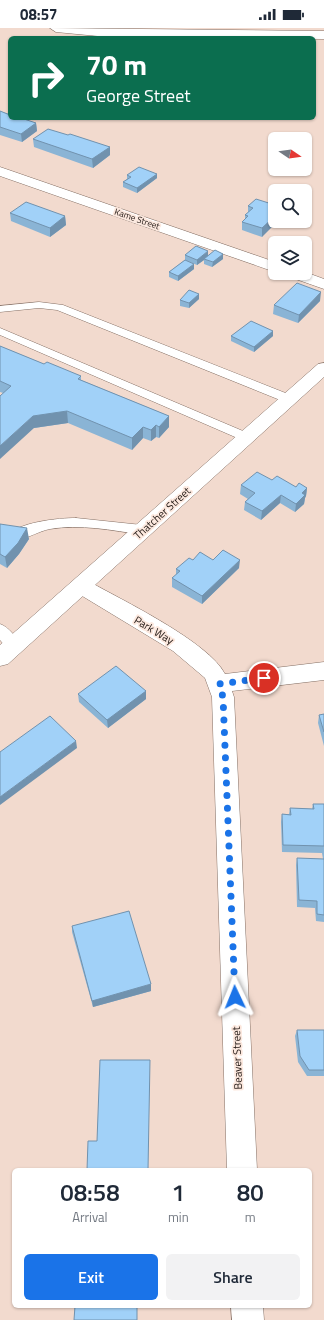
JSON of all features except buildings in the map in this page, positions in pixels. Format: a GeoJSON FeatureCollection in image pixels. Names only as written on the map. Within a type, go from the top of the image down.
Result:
{"type":"FeatureCollection","features":[{"type":"Feature","properties":{"kind":"street"},"geometry":{"type":"LineString","coordinates":[[56,28],[108,33],[324,35]]}},
{"type":"Feature","properties":{"kind":"street","name":"Kame Street"},"geometry":{"type":"LineString","coordinates":[[0,171],[268,265]]}},
{"type":"Feature","properties":{"kind":"street"},"geometry":{"type":"LineString","coordinates":[[312,280],[324,284]]}},
{"type":"Feature","properties":{"kind":"street","name":"Thatcher Street"},"geometry":{"type":"LineString","coordinates":[[7,652],[324,368]]}},
{"type":"Feature","properties":{"kind":"street","name":"Park Way"},"geometry":{"type":"LineString","coordinates":[[81,586],[180,645],[203,662],[213,672],[219,684]]}},
{"type":"Feature","properties":{"kind":"street"},"geometry":{"type":"LineString","coordinates":[[219,684],[324,671]]}},
{"type":"Feature","properties":{"kind":"street","name":"Beaver Street"},"geometry":{"type":"LineString","coordinates":[[219,684],[223,697],[242,1168]]}},
{"type":"Feature","properties":{"kind":"street"},"geometry":{"type":"LineString","coordinates":[[247,1308],[248,1320]]}},
{"type":"Feature","properties":{"kind":"lane"},"geometry":{"type":"LineString","coordinates":[[0,308],[39,305],[60,307],[289,399]]}},
{"type":"Feature","properties":{"kind":"lane"},"geometry":{"type":"LineString","coordinates":[[0,331],[246,437]]}},
{"type":"Feature","properties":{"kind":"lane"},"geometry":{"type":"LineString","coordinates":[[14,536],[38,527],[66,523],[94,523],[142,530]]}},
{"type":"Feature","properties":{"kind":"lane"},"geometry":{"type":"LineString","coordinates":[[0,630],[7,652]]}},
{"type":"Feature","properties":{"kind":"route"},"geometry":{"type":"LineString","coordinates":[[235,997],[223,697],[219,684],[264,678]]}}]}
